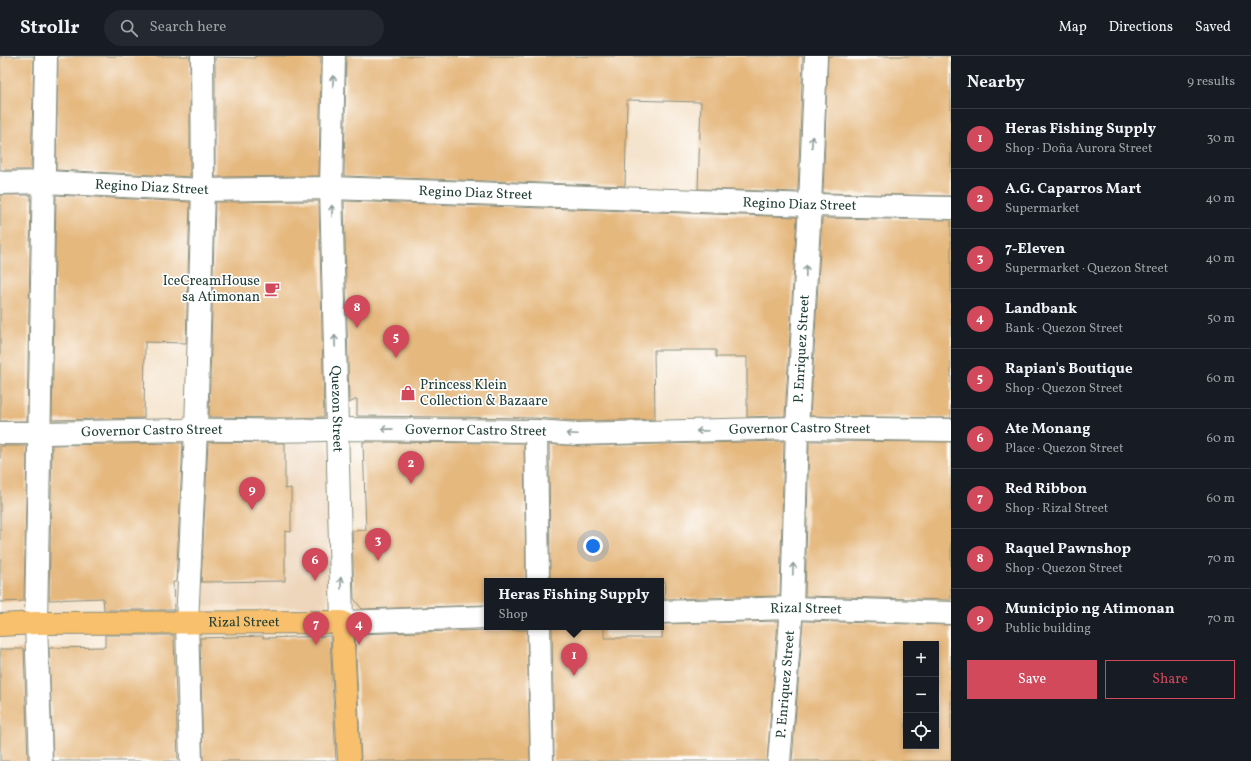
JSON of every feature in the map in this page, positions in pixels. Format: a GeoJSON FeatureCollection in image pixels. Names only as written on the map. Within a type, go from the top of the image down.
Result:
{"type":"FeatureCollection","features":[{"type":"Feature","properties":{"kind":"main road","name":"Rizal Street"},"geometry":{"type":"LineString","coordinates":[[0,624],[342,622]]}},
{"type":"Feature","properties":{"kind":"main road","name":"Quezon Street"},"geometry":{"type":"LineString","coordinates":[[342,622],[349,761]]}},
{"type":"Feature","properties":{"kind":"street"},"geometry":{"type":"LineString","coordinates":[[41,761],[36,623],[45,182],[46,56]]}},
{"type":"Feature","properties":{"kind":"street"},"geometry":{"type":"LineString","coordinates":[[191,761],[187,623],[196,430],[203,190],[202,56]]}},
{"type":"Feature","properties":{"kind":"street","name":"Quezon Street"},"geometry":{"type":"LineString","coordinates":[[334,56],[331,188],[342,622]]}},
{"type":"Feature","properties":{"kind":"street","name":"P. Enriquez Street"},"geometry":{"type":"LineString","coordinates":[[779,761],[792,608],[797,428],[810,205],[816,56]]}},
{"type":"Feature","properties":{"kind":"street","name":"Regino Diaz Street"},"geometry":{"type":"LineString","coordinates":[[0,183],[45,182],[203,190],[331,188],[810,205],[951,208]]}},
{"type":"Feature","properties":{"kind":"street","name":"Governor Castro Street"},"geometry":{"type":"LineString","coordinates":[[0,433],[196,430],[313,431],[338,429],[536,431],[577,434],[797,428],[951,430]]}},
{"type":"Feature","properties":{"kind":"street"},"geometry":{"type":"LineString","coordinates":[[536,431],[538,578]]}},
{"type":"Feature","properties":{"kind":"street","name":"Rizal Street"},"geometry":{"type":"LineString","coordinates":[[664,612],[792,608],[951,613]]}},
{"type":"Feature","properties":{"kind":"street","name":"Rizal Street"},"geometry":{"type":"LineString","coordinates":[[342,622],[484,617]]}},
{"type":"Feature","properties":{"kind":"street"},"geometry":{"type":"LineString","coordinates":[[539,630],[542,761]]}},
{"type":"Feature","properties":{"kind":"shaded area"},"geometry":{"type":"Polygon","coordinates":[[[204,440],[328,441],[327,607],[203,606],[204,440]]]}},
{"type":"Feature","properties":{"kind":"building"},"geometry":{"type":"Polygon","coordinates":[[[0,56],[34,56],[31,170],[0,170],[0,56]]]}},
{"type":"Feature","properties":{"kind":"building"},"geometry":{"type":"Polygon","coordinates":[[[58,56],[190,56],[190,177],[56,170],[58,56]]]}},
{"type":"Feature","properties":{"kind":"building"},"geometry":{"type":"Polygon","coordinates":[[[255,56],[321,56],[319,176],[215,177],[215,57],[255,58],[255,56]]]}},
{"type":"Feature","properties":{"kind":"building"},"geometry":{"type":"Polygon","coordinates":[[[803,56],[798,192],[698,189],[701,102],[627,100],[625,186],[344,176],[346,57],[803,56]]]}},
{"type":"Feature","properties":{"kind":"building"},"geometry":{"type":"Polygon","coordinates":[[[828,56],[951,56],[951,196],[823,193],[828,56]]]}},
{"type":"Feature","properties":{"kind":"building"},"geometry":{"type":"Polygon","coordinates":[[[0,195],[31,195],[27,421],[0,421],[0,195]]]}},
{"type":"Feature","properties":{"kind":"building"},"geometry":{"type":"Polygon","coordinates":[[[56,195],[190,202],[186,343],[145,342],[144,418],[52,420],[56,195]]]}},
{"type":"Feature","properties":{"kind":"building"},"geometry":{"type":"Polygon","coordinates":[[[319,201],[324,417],[209,417],[215,202],[319,201]]]}},
{"type":"Feature","properties":{"kind":"building"},"geometry":{"type":"Polygon","coordinates":[[[344,201],[797,217],[785,416],[747,417],[747,357],[716,357],[716,350],[654,350],[655,419],[577,421],[536,418],[357,416],[357,399],[349,403],[344,201]]]}},
{"type":"Feature","properties":{"kind":"building"},"geometry":{"type":"Polygon","coordinates":[[[822,218],[951,220],[951,418],[810,416],[822,218]]]}},
{"type":"Feature","properties":{"kind":"building"},"geometry":{"type":"Polygon","coordinates":[[[784,441],[780,596],[664,599],[664,578],[550,578],[549,444],[577,446],[784,441]]]}},
{"type":"Feature","properties":{"kind":"building"},"geometry":{"type":"Polygon","coordinates":[[[809,441],[951,442],[951,600],[805,596],[809,441]]]}},
{"type":"Feature","properties":{"kind":"building"},"geometry":{"type":"Polygon","coordinates":[[[208,442],[285,443],[285,489],[291,488],[291,532],[285,531],[285,581],[201,582],[208,442]]]}},
{"type":"Feature","properties":{"kind":"building"},"geometry":{"type":"Polygon","coordinates":[[[363,442],[524,443],[526,578],[484,578],[484,605],[362,609],[354,599],[352,531],[366,530],[363,442]]]}},
{"type":"Feature","properties":{"kind":"building"},"geometry":{"type":"Polygon","coordinates":[[[183,443],[176,582],[173,582],[174,610],[104,610],[103,598],[49,600],[52,445],[183,443]]]}},
{"type":"Feature","properties":{"kind":"building"},"geometry":{"type":"Polygon","coordinates":[[[0,446],[27,446],[24,601],[0,602],[0,446]]]}},
{"type":"Feature","properties":{"kind":"building"},"geometry":{"type":"Polygon","coordinates":[[[778,621],[767,761],[554,761],[552,630],[604,630],[604,638],[662,638],[664,624],[778,621]]]}},
{"type":"Feature","properties":{"kind":"building"},"geometry":{"type":"Polygon","coordinates":[[[803,621],[951,625],[951,761],[792,761],[803,621]]]}},
{"type":"Feature","properties":{"kind":"building"},"geometry":{"type":"Polygon","coordinates":[[[527,630],[530,761],[361,761],[355,634],[527,630]]]}},
{"type":"Feature","properties":{"kind":"building"},"geometry":{"type":"Polygon","coordinates":[[[105,635],[174,635],[178,761],[53,761],[49,648],[105,647],[105,635]]]}},
{"type":"Feature","properties":{"kind":"building"},"geometry":{"type":"Polygon","coordinates":[[[263,636],[263,638],[330,636],[336,761],[203,761],[200,638],[263,636]]]}},
{"type":"Feature","properties":{"kind":"building"},"geometry":{"type":"Polygon","coordinates":[[[0,649],[24,649],[28,761],[0,761],[0,649]]]}},
{"type":"Feature","properties":{"kind":"place","name":"IceCreamHouse sa Atimonan"},"geometry":{"type":"Point","coordinates":[272,289]}},
{"type":"Feature","properties":{"kind":"place","name":"Raquel Pawnshop"},"geometry":{"type":"Point","coordinates":[357,328]}},
{"type":"Feature","properties":{"kind":"place","name":"Rapian's Boutique"},"geometry":{"type":"Point","coordinates":[396,358]}},
{"type":"Feature","properties":{"kind":"place","name":"Princess Klein Collection & Bazaare"},"geometry":{"type":"Point","coordinates":[408,393]}},
{"type":"Feature","properties":{"kind":"place","name":"A.G. Caparros Mart"},"geometry":{"type":"Point","coordinates":[411,484]}},
{"type":"Feature","properties":{"kind":"place","name":"Municipio ng Atimonan"},"geometry":{"type":"Point","coordinates":[252,510]}},
{"type":"Feature","properties":{"kind":"place","name":"7-Eleven"},"geometry":{"type":"Point","coordinates":[378,561]}},
{"type":"Feature","properties":{"kind":"place","name":"Ate Monang"},"geometry":{"type":"Point","coordinates":[315,581]}},
{"type":"Feature","properties":{"kind":"place","name":"Red Ribbon"},"geometry":{"type":"Point","coordinates":[316,645]}},
{"type":"Feature","properties":{"kind":"place","name":"Landbank"},"geometry":{"type":"Point","coordinates":[359,645]}},
{"type":"Feature","properties":{"kind":"place","name":"Heras Fishing Supply"},"geometry":{"type":"Point","coordinates":[574,676]}}]}
